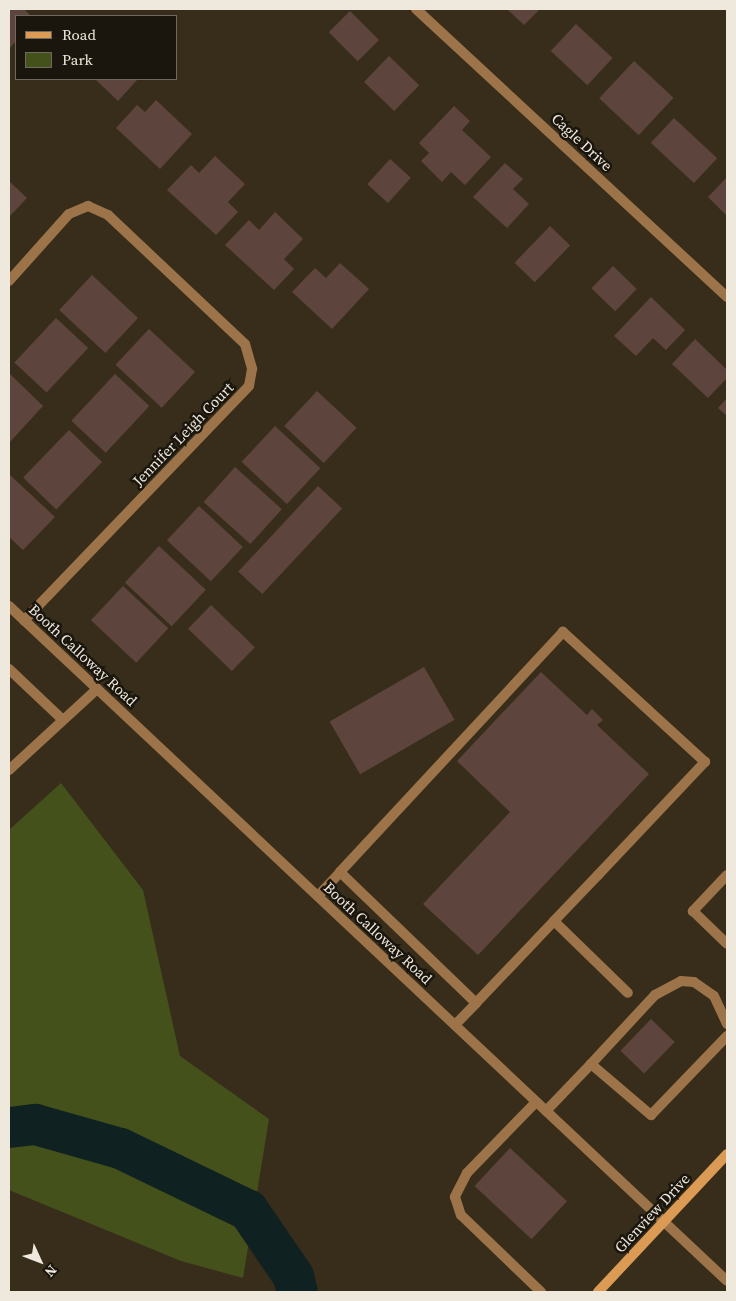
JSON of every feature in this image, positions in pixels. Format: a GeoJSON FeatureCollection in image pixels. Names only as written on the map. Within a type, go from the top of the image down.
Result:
{"type":"FeatureCollection","features":[{"type":"Feature","properties":{"kind":"main road","name":"Glenview Drive"},"geometry":{"type":"LineString","coordinates":[[598,1292],[727,1154]]}},
{"type":"Feature","properties":{"kind":"street","name":"Cagle Drive"},"geometry":{"type":"LineString","coordinates":[[416,9],[727,297]]}},
{"type":"Feature","properties":{"kind":"street","name":"Jennifer Leigh Court"},"geometry":{"type":"LineString","coordinates":[[9,281],[69,214],[88,206],[108,215],[245,344],[252,369],[249,386],[24,621]]}},
{"type":"Feature","properties":{"kind":"street","name":"Booth Calloway Road"},"geometry":{"type":"LineString","coordinates":[[9,606],[727,1281]]}},
{"type":"Feature","properties":{"kind":"street"},"geometry":{"type":"LineString","coordinates":[[318,896],[563,632],[705,762],[455,1025]]}},
{"type":"Feature","properties":{"kind":"street"},"geometry":{"type":"LineString","coordinates":[[9,669],[63,720]]}},
{"type":"Feature","properties":{"kind":"street"},"geometry":{"type":"LineString","coordinates":[[9,770],[97,688]]}},
{"type":"Feature","properties":{"kind":"street"},"geometry":{"type":"LineString","coordinates":[[340,872],[476,1003]]}},
{"type":"Feature","properties":{"kind":"street"},"geometry":{"type":"LineString","coordinates":[[727,875],[693,911],[727,944]]}},
{"type":"Feature","properties":{"kind":"street"},"geometry":{"type":"LineString","coordinates":[[554,921],[628,992]]}},
{"type":"Feature","properties":{"kind":"street"},"geometry":{"type":"LineString","coordinates":[[546,1111],[655,995],[681,980],[694,982],[714,996],[727,1024]]}},
{"type":"Feature","properties":{"kind":"street"},"geometry":{"type":"LineString","coordinates":[[590,1064],[651,1115],[727,1036]]}},
{"type":"Feature","properties":{"kind":"street"},"geometry":{"type":"LineString","coordinates":[[536,1102],[467,1173],[455,1197],[461,1215],[541,1292]]}},
{"type":"Feature","properties":{"kind":"green space"},"geometry":{"type":"Polygon","coordinates":[[[61,783],[143,890],[180,1056],[269,1119],[243,1278],[181,1261],[9,1190],[9,830],[61,783]]]}},
{"type":"Feature","properties":{"kind":"building"},"geometry":{"type":"Polygon","coordinates":[[[9,9],[24,9],[30,15],[15,15],[15,42],[9,49],[9,9]]]}},
{"type":"Feature","properties":{"kind":"building"},"geometry":{"type":"Polygon","coordinates":[[[507,9],[540,9],[524,25],[507,9]]]}},
{"type":"Feature","properties":{"kind":"building"},"geometry":{"type":"Polygon","coordinates":[[[350,11],[379,40],[358,61],[329,32],[350,11]]]}},
{"type":"Feature","properties":{"kind":"building"},"geometry":{"type":"Polygon","coordinates":[[[576,24],[613,58],[587,85],[551,51],[576,24]]]}},
{"type":"Feature","properties":{"kind":"building"},"geometry":{"type":"Polygon","coordinates":[[[389,56],[419,85],[394,111],[364,82],[389,56]]]}},
{"type":"Feature","properties":{"kind":"building"},"geometry":{"type":"Polygon","coordinates":[[[634,61],[673,98],[639,135],[599,98],[634,61]]]}},
{"type":"Feature","properties":{"kind":"building"},"geometry":{"type":"Polygon","coordinates":[[[96,80],[137,80],[118,101],[96,80]]]}},
{"type":"Feature","properties":{"kind":"building"},"geometry":{"type":"Polygon","coordinates":[[[156,100],[192,134],[160,169],[116,128],[137,105],[145,112],[156,100]]]}},
{"type":"Feature","properties":{"kind":"building"},"geometry":{"type":"Polygon","coordinates":[[[454,106],[470,121],[462,130],[491,157],[465,185],[451,172],[442,182],[421,161],[429,153],[419,143],[454,106]]]}},
{"type":"Feature","properties":{"kind":"building"},"geometry":{"type":"Polygon","coordinates":[[[674,118],[717,158],[694,183],[651,143],[674,118]]]}},
{"type":"Feature","properties":{"kind":"building"},"geometry":{"type":"Polygon","coordinates":[[[215,156],[245,184],[228,202],[238,212],[216,235],[167,190],[191,165],[199,173],[215,156]]]}},
{"type":"Feature","properties":{"kind":"building"},"geometry":{"type":"Polygon","coordinates":[[[390,159],[411,178],[388,203],[367,184],[390,159]]]}},
{"type":"Feature","properties":{"kind":"building"},"geometry":{"type":"Polygon","coordinates":[[[505,163],[523,179],[513,189],[529,204],[507,228],[473,197],[505,163]]]}},
{"type":"Feature","properties":{"kind":"building"},"geometry":{"type":"Polygon","coordinates":[[[727,177],[727,216],[708,197],[727,177]]]}},
{"type":"Feature","properties":{"kind":"building"},"geometry":{"type":"Polygon","coordinates":[[[9,181],[27,198],[9,217],[9,181]]]}},
{"type":"Feature","properties":{"kind":"building"},"geometry":{"type":"Polygon","coordinates":[[[275,212],[303,239],[284,259],[294,269],[274,290],[225,245],[249,220],[259,230],[275,212]]]}},
{"type":"Feature","properties":{"kind":"building"},"geometry":{"type":"Polygon","coordinates":[[[550,226],[570,245],[535,282],[515,263],[550,226]]]}},
{"type":"Feature","properties":{"kind":"building"},"geometry":{"type":"Polygon","coordinates":[[[340,263],[369,289],[332,329],[292,292],[315,268],[326,278],[340,263]]]}},
{"type":"Feature","properties":{"kind":"building"},"geometry":{"type":"Polygon","coordinates":[[[613,266],[637,289],[615,311],[591,288],[613,266]]]}},
{"type":"Feature","properties":{"kind":"building"},"geometry":{"type":"Polygon","coordinates":[[[92,275],[138,318],[105,353],[59,310],[92,275]]]}},
{"type":"Feature","properties":{"kind":"building"},"geometry":{"type":"Polygon","coordinates":[[[651,297],[685,330],[666,350],[653,338],[636,356],[614,336],[651,297]]]}},
{"type":"Feature","properties":{"kind":"building"},"geometry":{"type":"Polygon","coordinates":[[[56,318],[88,348],[47,393],[14,363],[56,318]]]}},
{"type":"Feature","properties":{"kind":"building"},"geometry":{"type":"Polygon","coordinates":[[[149,329],[195,372],[162,408],[116,365],[149,329]]]}},
{"type":"Feature","properties":{"kind":"building"},"geometry":{"type":"Polygon","coordinates":[[[695,339],[727,370],[727,378],[708,398],[672,364],[695,339]]]}},
{"type":"Feature","properties":{"kind":"building"},"geometry":{"type":"Polygon","coordinates":[[[9,373],[43,406],[9,443],[9,373]]]}},
{"type":"Feature","properties":{"kind":"building"},"geometry":{"type":"Polygon","coordinates":[[[115,374],[149,406],[106,453],[71,421],[115,374]]]}},
{"type":"Feature","properties":{"kind":"building"},"geometry":{"type":"Polygon","coordinates":[[[317,391],[356,428],[324,463],[284,426],[317,391]]]}},
{"type":"Feature","properties":{"kind":"building"},"geometry":{"type":"Polygon","coordinates":[[[727,398],[727,416],[718,408],[727,398]]]}},
{"type":"Feature","properties":{"kind":"building"},"geometry":{"type":"Polygon","coordinates":[[[275,426],[320,468],[287,504],[242,462],[275,426]]]}},
{"type":"Feature","properties":{"kind":"building"},"geometry":{"type":"Polygon","coordinates":[[[69,430],[102,462],[56,509],[23,477],[69,430]]]}},
{"type":"Feature","properties":{"kind":"building"},"geometry":{"type":"Polygon","coordinates":[[[235,467],[282,509],[250,544],[204,502],[235,467]]]}},
{"type":"Feature","properties":{"kind":"building"},"geometry":{"type":"Polygon","coordinates":[[[10,475],[55,517],[23,550],[9,537],[10,475]]]}},
{"type":"Feature","properties":{"kind":"building"},"geometry":{"type":"Polygon","coordinates":[[[318,486],[342,509],[262,594],[238,572],[318,486]]]}},
{"type":"Feature","properties":{"kind":"building"},"geometry":{"type":"Polygon","coordinates":[[[199,506],[243,547],[211,581],[167,540],[199,506]]]}},
{"type":"Feature","properties":{"kind":"building"},"geometry":{"type":"Polygon","coordinates":[[[159,546],[206,590],[172,626],[125,583],[159,546]]]}},
{"type":"Feature","properties":{"kind":"building"},"geometry":{"type":"Polygon","coordinates":[[[123,586],[168,628],[136,663],[91,620],[123,586]]]}},
{"type":"Feature","properties":{"kind":"building"},"geometry":{"type":"Polygon","coordinates":[[[211,605],[255,647],[232,671],[188,629],[211,605]]]}},
{"type":"Feature","properties":{"kind":"building"},"geometry":{"type":"Polygon","coordinates":[[[424,667],[455,720],[360,774],[330,722],[424,667]]]}},
{"type":"Feature","properties":{"kind":"building"},"geometry":{"type":"Polygon","coordinates":[[[541,672],[587,715],[592,709],[603,720],[597,725],[649,774],[478,955],[423,904],[510,812],[457,761],[541,672]]]}},
{"type":"Feature","properties":{"kind":"building"},"geometry":{"type":"Polygon","coordinates":[[[651,1019],[675,1042],[644,1074],[620,1051],[651,1019]]]}},
{"type":"Feature","properties":{"kind":"building"},"geometry":{"type":"Polygon","coordinates":[[[510,1148],[567,1201],[532,1239],[475,1186],[510,1148]]]}},
{"type":"Feature","properties":{"kind":"waterway"},"geometry":{"type":"LineString","coordinates":[[9,1127],[35,1124],[120,1148],[248,1210],[293,1276],[297,1292]]}}]}
